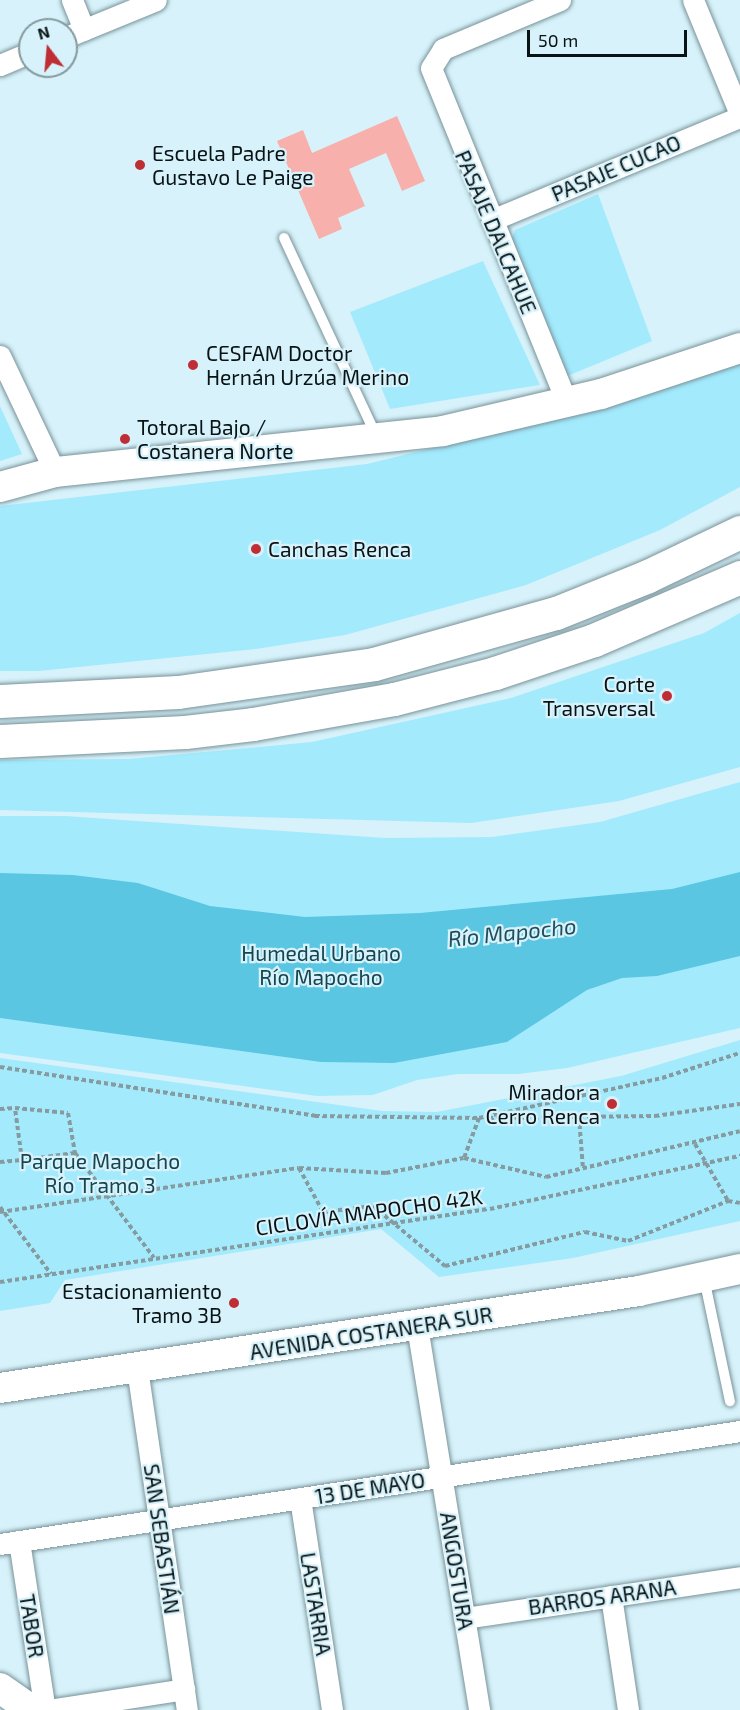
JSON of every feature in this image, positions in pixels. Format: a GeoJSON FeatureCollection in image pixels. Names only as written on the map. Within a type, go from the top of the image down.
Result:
{"type":"FeatureCollection","features":[{"type":"Feature","properties":{"kind":"highway"},"geometry":{"type":"LineString","coordinates":[[0,701],[178,692],[374,664],[556,613],[734,533]]}},
{"type":"Feature","properties":{"kind":"highway"},"geometry":{"type":"LineString","coordinates":[[0,741],[194,731],[385,702],[495,673],[594,640],[740,577]]}},
{"type":"Feature","properties":{"kind":"street"},"geometry":{"type":"LineString","coordinates":[[72,0],[74,18]]}},
{"type":"Feature","properties":{"kind":"street"},"geometry":{"type":"LineString","coordinates":[[78,33],[156,0]]}},
{"type":"Feature","properties":{"kind":"street","name":"PASAJE DALCAHUE"},"geometry":{"type":"LineString","coordinates":[[560,0],[443,49],[432,60],[432,77],[567,403]]}},
{"type":"Feature","properties":{"kind":"street"},"geometry":{"type":"LineString","coordinates":[[693,0],[740,116]]}},
{"type":"Feature","properties":{"kind":"street"},"geometry":{"type":"LineString","coordinates":[[0,65],[18,57]]}},
{"type":"Feature","properties":{"kind":"street","name":"PASAJE CUCAO"},"geometry":{"type":"LineString","coordinates":[[492,220],[740,116]]}},
{"type":"Feature","properties":{"kind":"street"},"geometry":{"type":"LineString","coordinates":[[0,487],[55,472],[379,441],[481,424],[567,403],[740,348]]}},
{"type":"Feature","properties":{"kind":"street"},"geometry":{"type":"LineString","coordinates":[[0,356],[55,472]]}},
{"type":"Feature","properties":{"kind":"street","name":"AVENIDA COSTANERA SUR"},"geometry":{"type":"LineString","coordinates":[[0,1388],[417,1326],[704,1278],[740,1269]]}},
{"type":"Feature","properties":{"kind":"street","name":"ANGOSTURA"},"geometry":{"type":"LineString","coordinates":[[417,1326],[479,1710]]}},
{"type":"Feature","properties":{"kind":"street","name":"SAN SEBASTIÁN"},"geometry":{"type":"LineString","coordinates":[[137,1368],[187,1710]]}},
{"type":"Feature","properties":{"kind":"street","name":"13 DE MAYO"},"geometry":{"type":"LineString","coordinates":[[9,1543],[740,1431]]}},
{"type":"Feature","properties":{"kind":"street","name":"LASTARRIA"},"geometry":{"type":"LineString","coordinates":[[300,1498],[332,1710]]}},
{"type":"Feature","properties":{"kind":"street","name":"TABOR"},"geometry":{"type":"LineString","coordinates":[[9,1543],[47,1710]]}},
{"type":"Feature","properties":{"kind":"street","name":"BARROS ARANA"},"geometry":{"type":"LineString","coordinates":[[464,1618],[740,1577]]}},
{"type":"Feature","properties":{"kind":"street"},"geometry":{"type":"LineString","coordinates":[[611,1596],[628,1710]]}},
{"type":"Feature","properties":{"kind":"street"},"geometry":{"type":"LineString","coordinates":[[0,1688],[31,1710]]}},
{"type":"Feature","properties":{"kind":"street"},"geometry":{"type":"LineString","coordinates":[[47,1710],[184,1689]]}},
{"type":"Feature","properties":{"kind":"lane"},"geometry":{"type":"LineString","coordinates":[[284,238],[379,441]]}},
{"type":"Feature","properties":{"kind":"lane"},"geometry":{"type":"LineString","coordinates":[[704,1278],[730,1401]]}},
{"type":"Feature","properties":{"kind":"path"},"geometry":{"type":"LineString","coordinates":[[479,1118],[662,1078],[740,1053]]}},
{"type":"Feature","properties":{"kind":"path"},"geometry":{"type":"LineString","coordinates":[[0,1068],[315,1116],[479,1118],[655,1116],[740,1104]]}},
{"type":"Feature","properties":{"kind":"path"},"geometry":{"type":"LineString","coordinates":[[0,1109],[15,1108],[68,1113],[75,1153],[107,1199],[154,1258]]}},
{"type":"Feature","properties":{"kind":"path"},"geometry":{"type":"LineString","coordinates":[[15,1108],[22,1160]]}},
{"type":"Feature","properties":{"kind":"path"},"geometry":{"type":"LineString","coordinates":[[579,1117],[583,1169]]}},
{"type":"Feature","properties":{"kind":"path"},"geometry":{"type":"LineString","coordinates":[[464,1158],[479,1118]]}},
{"type":"Feature","properties":{"kind":"path"},"geometry":{"type":"LineString","coordinates":[[2,1212],[107,1199],[299,1168],[386,1173],[464,1158],[546,1177],[695,1144],[740,1131]]}},
{"type":"Feature","properties":{"kind":"path"},"geometry":{"type":"LineString","coordinates":[[695,1144],[728,1201]]}},
{"type":"Feature","properties":{"kind":"path"},"geometry":{"type":"LineString","coordinates":[[0,1162],[75,1153]]}},
{"type":"Feature","properties":{"kind":"path","name":"CICLOVÍA MAPOCHO 42K"},"geometry":{"type":"LineString","coordinates":[[0,1282],[490,1209],[707,1166],[740,1156]]}},
{"type":"Feature","properties":{"kind":"path"},"geometry":{"type":"LineString","coordinates":[[299,1168],[323,1212],[373,1206],[445,1266],[585,1232],[628,1241],[728,1201],[740,1203]]}},
{"type":"Feature","properties":{"kind":"path"},"geometry":{"type":"LineString","coordinates":[[0,1207],[51,1274]]}},
{"type":"Feature","properties":{"kind":"green space"},"geometry":{"type":"Polygon","coordinates":[[[598,194],[652,341],[565,377],[510,245],[515,230],[598,194]]]}},
{"type":"Feature","properties":{"kind":"green space"},"geometry":{"type":"Polygon","coordinates":[[[483,261],[540,385],[390,409],[350,312],[483,261]]]}},
{"type":"Feature","properties":{"kind":"green space"},"geometry":{"type":"Polygon","coordinates":[[[740,356],[740,487],[660,530],[526,585],[345,635],[256,649],[39,671],[0,671],[0,506],[367,464],[498,432],[740,356]]]}},
{"type":"Feature","properties":{"kind":"green space"},"geometry":{"type":"Polygon","coordinates":[[[0,406],[22,454],[0,461],[0,406]]]}},
{"type":"Feature","properties":{"kind":"green space"},"geometry":{"type":"Polygon","coordinates":[[[740,613],[740,767],[619,801],[471,823],[0,810],[0,760],[129,759],[312,742],[511,698],[704,633],[740,613]]]}},
{"type":"Feature","properties":{"kind":"green space","name":"Humedal Urbano Río Mapocho"},"geometry":{"type":"Polygon","coordinates":[[[740,782],[740,1028],[567,1068],[518,1074],[458,1074],[417,1080],[373,1095],[317,1096],[0,1053],[0,816],[65,816],[385,838],[492,837],[600,822],[740,782]]]}},
{"type":"Feature","properties":{"kind":"green space","name":"Parque Mapocho Río Tramo 3"},"geometry":{"type":"Polygon","coordinates":[[[740,1040],[740,1221],[573,1258],[439,1277],[381,1229],[65,1280],[50,1303],[0,1311],[0,1058],[382,1111],[437,1112],[621,1076],[740,1040]]]}},
{"type":"Feature","properties":{"kind":"water","name":"Río Mapocho"},"geometry":{"type":"Polygon","coordinates":[[[740,872],[740,956],[657,976],[622,978],[587,990],[507,1042],[394,1063],[321,1062],[0,1018],[0,873],[73,875],[138,883],[210,906],[305,917],[420,913],[672,889],[740,872]]]}},
{"type":"Feature","properties":{"kind":"building"},"geometry":{"type":"Polygon","coordinates":[[[397,116],[425,181],[402,191],[386,153],[349,169],[365,206],[338,218],[342,229],[319,239],[277,141],[303,130],[312,153],[397,116]]]}},
{"type":"Feature","properties":{"kind":"place","name":"Escuela Padre Gustavo Le Paige"},"geometry":{"type":"Point","coordinates":[140,165]}},
{"type":"Feature","properties":{"kind":"place","name":"CESFAM Doctor Hernán Urzúa Merino"},"geometry":{"type":"Point","coordinates":[193,365]}},
{"type":"Feature","properties":{"kind":"place","name":"Totoral Bajo / Costanera Norte"},"geometry":{"type":"Point","coordinates":[125,439]}},
{"type":"Feature","properties":{"kind":"place","name":"Canchas Renca"},"geometry":{"type":"Point","coordinates":[256,549]}},
{"type":"Feature","properties":{"kind":"place","name":"Corte Transversal"},"geometry":{"type":"Point","coordinates":[667,696]}},
{"type":"Feature","properties":{"kind":"place","name":"Mirador a Cerro Renca"},"geometry":{"type":"Point","coordinates":[612,1104]}},
{"type":"Feature","properties":{"kind":"place","name":"Estacionamiento Tramo 3B"},"geometry":{"type":"Point","coordinates":[234,1303]}}]}
